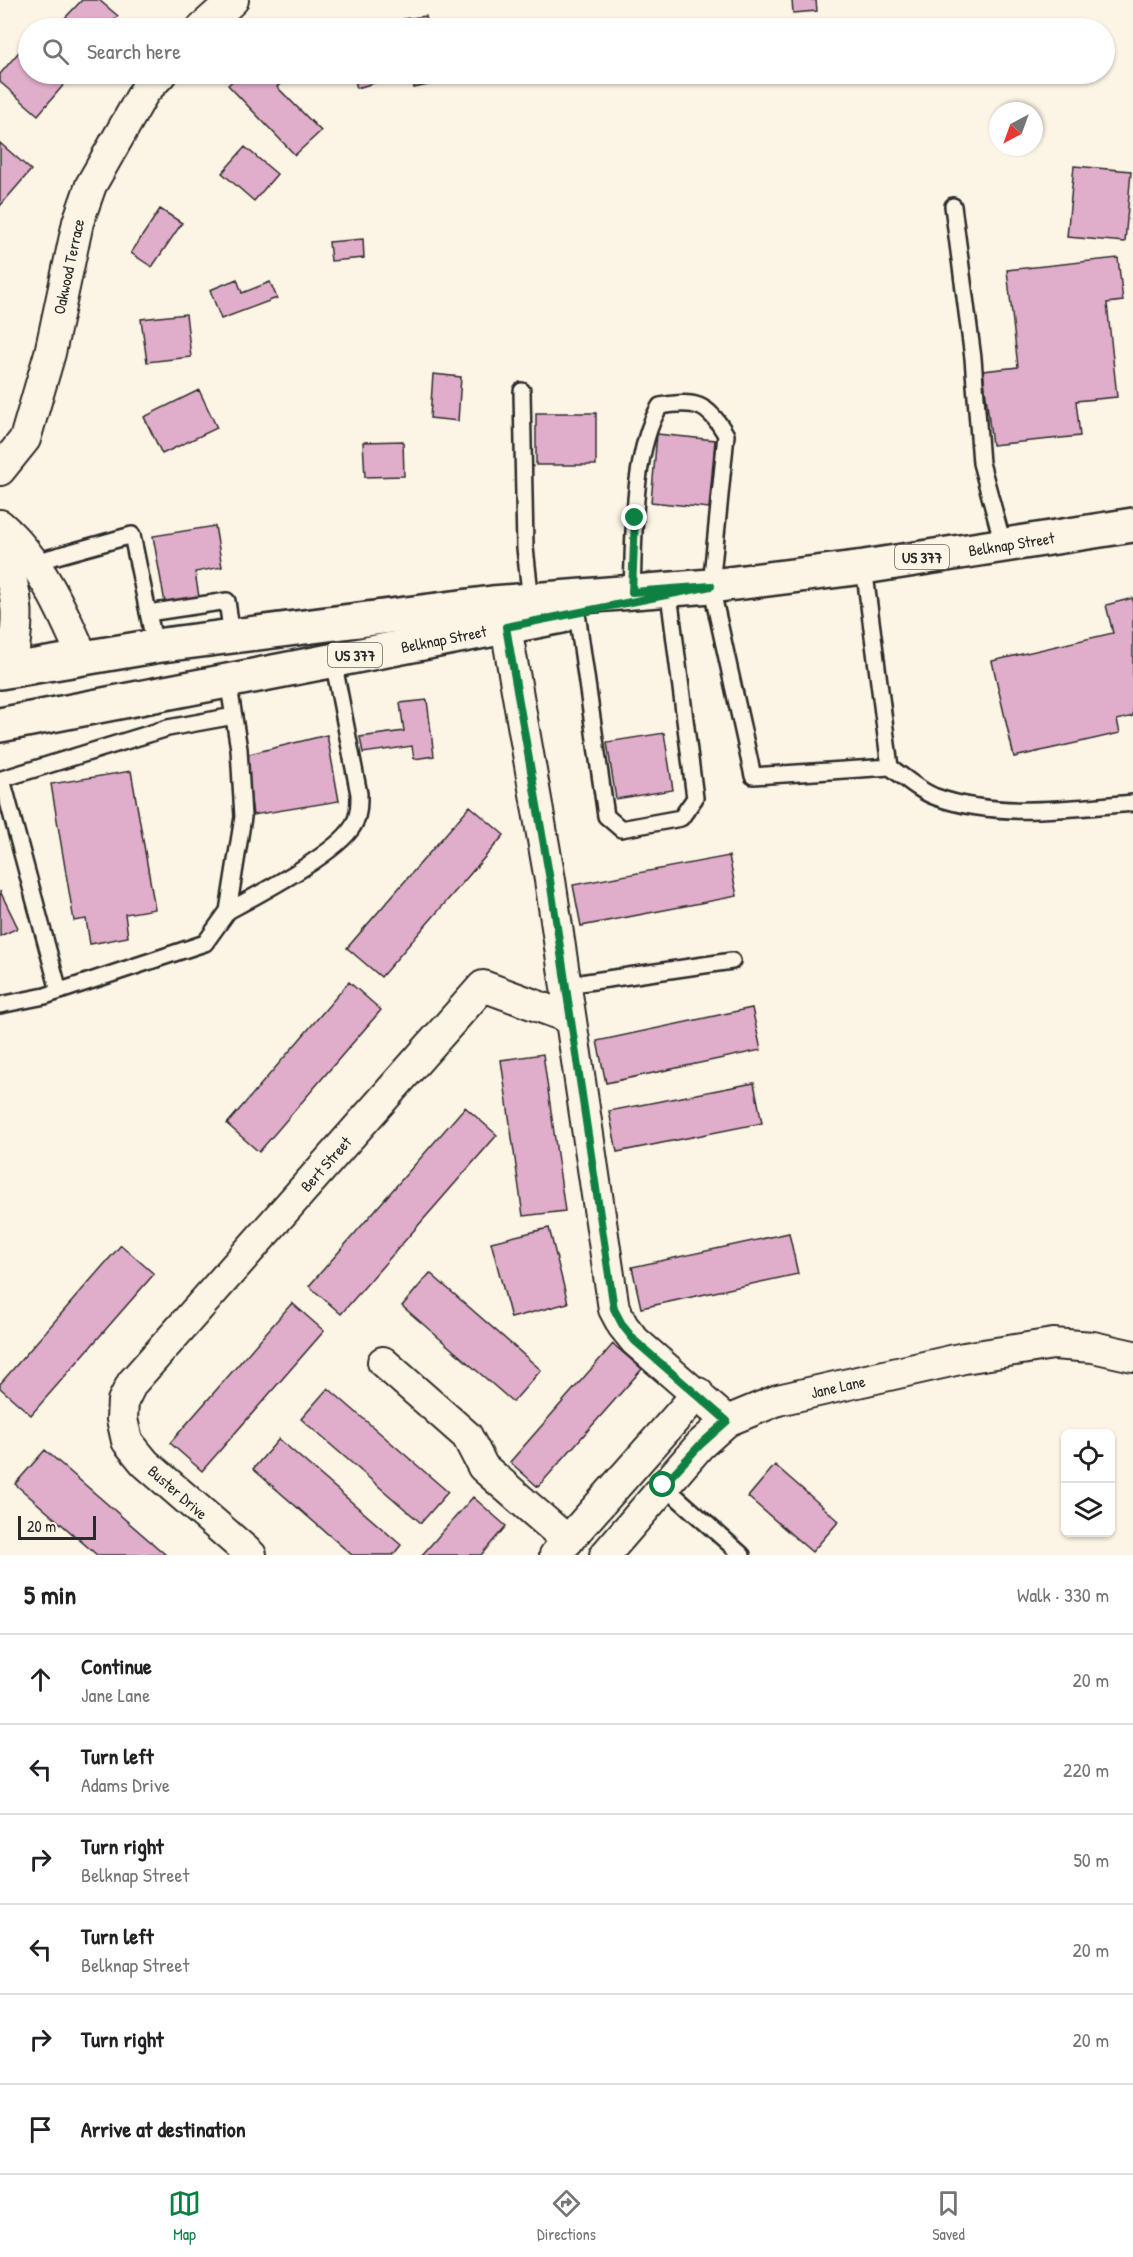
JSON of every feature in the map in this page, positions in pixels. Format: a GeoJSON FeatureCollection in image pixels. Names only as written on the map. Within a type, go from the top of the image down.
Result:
{"type":"FeatureCollection","features":[{"type":"Feature","properties":{"kind":"main road","name":"Belknap Street"},"geometry":{"type":"LineString","coordinates":[[5,671],[155,646],[232,636],[531,601],[711,586],[864,567],[1133,525]]}},
{"type":"Feature","properties":{"kind":"main road","name":"Belknap Street"},"geometry":{"type":"LineString","coordinates":[[0,724],[711,586]]}},
{"type":"Feature","properties":{"kind":"street"},"geometry":{"type":"LineString","coordinates":[[213,18],[233,0]]}},
{"type":"Feature","properties":{"kind":"street","name":"Oakwood Terrace"},"geometry":{"type":"LineString","coordinates":[[0,470],[25,439],[50,353],[78,222],[91,185],[144,92],[152,84]]}},
{"type":"Feature","properties":{"kind":"street"},"geometry":{"type":"LineString","coordinates":[[0,525],[22,545],[35,562],[69,624],[83,658]]}},
{"type":"Feature","properties":{"kind":"street"},"geometry":{"type":"LineString","coordinates":[[0,552],[17,594],[18,615],[5,671]]}},
{"type":"Feature","properties":{"kind":"street"},"geometry":{"type":"LineString","coordinates":[[506,627],[566,985],[614,1309],[623,1326],[635,1341],[692,1401],[727,1421]]}},
{"type":"Feature","properties":{"kind":"street","name":"Bert Street"},"geometry":{"type":"LineString","coordinates":[[122,1419],[123,1401],[132,1383],[150,1361],[483,986],[570,1018]]}},
{"type":"Feature","properties":{"kind":"street","name":"Jane Lane"},"geometry":{"type":"LineString","coordinates":[[605,1555],[663,1485],[700,1445],[727,1421],[778,1400],[964,1358],[1053,1344],[1093,1347],[1133,1356]]}},
{"type":"Feature","properties":{"kind":"street"},"geometry":{"type":"LineString","coordinates":[[382,1362],[467,1436],[483,1467],[562,1548],[692,1401]]}},
{"type":"Feature","properties":{"kind":"street","name":"Buster Drive"},"geometry":{"type":"LineString","coordinates":[[122,1419],[127,1442],[145,1463],[251,1555]]}},
{"type":"Feature","properties":{"kind":"lane"},"geometry":{"type":"LineString","coordinates":[[953,206],[973,358],[981,463],[1003,544]]}},
{"type":"Feature","properties":{"kind":"lane"},"geometry":{"type":"LineString","coordinates":[[522,391],[525,548],[531,601]]}},
{"type":"Feature","properties":{"kind":"lane"},"geometry":{"type":"LineString","coordinates":[[632,592],[635,518],[646,433],[660,406],[692,402],[704,407],[718,421],[726,435],[711,586],[753,776],[890,767],[935,797],[969,805],[1039,811],[1133,803]]}},
{"type":"Feature","properties":{"kind":"lane"},"geometry":{"type":"LineString","coordinates":[[35,562],[132,535],[155,646]]}},
{"type":"Feature","properties":{"kind":"lane"},"geometry":{"type":"LineString","coordinates":[[864,567],[890,767]]}},
{"type":"Feature","properties":{"kind":"lane"},"geometry":{"type":"LineString","coordinates":[[577,612],[606,816],[621,829],[656,824],[681,818],[695,798],[669,594]]}},
{"type":"Feature","properties":{"kind":"lane"},"geometry":{"type":"LineString","coordinates":[[148,613],[227,601],[232,636]]}},
{"type":"Feature","properties":{"kind":"lane"},"geometry":{"type":"LineString","coordinates":[[228,911],[284,880],[338,843],[353,826],[359,809],[359,794],[333,660]]}},
{"type":"Feature","properties":{"kind":"lane"},"geometry":{"type":"LineString","coordinates":[[0,1005],[59,991],[205,944],[228,911],[243,817],[239,749],[228,680]]}},
{"type":"Feature","properties":{"kind":"lane"},"geometry":{"type":"LineString","coordinates":[[59,991],[1,779],[168,728],[234,716]]}},
{"type":"Feature","properties":{"kind":"lane"},"geometry":{"type":"LineString","coordinates":[[566,985],[732,961]]}},
{"type":"Feature","properties":{"kind":"lane"},"geometry":{"type":"LineString","coordinates":[[663,1485],[742,1555]]}},
{"type":"Feature","properties":{"kind":"building"},"geometry":{"type":"Polygon","coordinates":[[[82,0],[99,0],[118,16],[116,18],[65,18],[82,0]]]}},
{"type":"Feature","properties":{"kind":"building"},"geometry":{"type":"Polygon","coordinates":[[[792,0],[816,0],[817,11],[793,13],[792,0]]]}},
{"type":"Feature","properties":{"kind":"building"},"geometry":{"type":"Polygon","coordinates":[[[18,53],[18,84],[64,84],[38,115],[0,82],[0,74],[18,53]]]}},
{"type":"Feature","properties":{"kind":"building"},"geometry":{"type":"Polygon","coordinates":[[[280,84],[277,87],[321,131],[295,155],[228,85],[280,84]]]}},
{"type":"Feature","properties":{"kind":"building"},"geometry":{"type":"Polygon","coordinates":[[[356,84],[371,84],[357,88],[356,84]]]}},
{"type":"Feature","properties":{"kind":"building"},"geometry":{"type":"Polygon","coordinates":[[[413,84],[432,84],[414,88],[413,84]]]}},
{"type":"Feature","properties":{"kind":"building"},"geometry":{"type":"Polygon","coordinates":[[[0,143],[31,170],[0,206],[0,143]]]}},
{"type":"Feature","properties":{"kind":"building"},"geometry":{"type":"Polygon","coordinates":[[[245,147],[277,174],[254,201],[222,173],[245,147]]]}},
{"type":"Feature","properties":{"kind":"building"},"geometry":{"type":"Polygon","coordinates":[[[1074,166],[1131,171],[1125,242],[1067,237],[1074,166]]]}},
{"type":"Feature","properties":{"kind":"building"},"geometry":{"type":"Polygon","coordinates":[[[160,209],[182,223],[152,267],[131,253],[160,209]]]}},
{"type":"Feature","properties":{"kind":"building"},"geometry":{"type":"Polygon","coordinates":[[[363,239],[364,258],[331,261],[329,242],[363,239]]]}},
{"type":"Feature","properties":{"kind":"building"},"geometry":{"type":"Polygon","coordinates":[[[1118,258],[1123,301],[1107,303],[1117,397],[1076,401],[1080,436],[992,445],[983,371],[1018,367],[1007,270],[1118,258]]]}},
{"type":"Feature","properties":{"kind":"building"},"geometry":{"type":"Polygon","coordinates":[[[237,279],[242,293],[270,282],[277,298],[221,319],[210,290],[237,279]]]}},
{"type":"Feature","properties":{"kind":"building"},"geometry":{"type":"Polygon","coordinates":[[[186,314],[191,357],[147,362],[141,319],[186,314]]]}},
{"type":"Feature","properties":{"kind":"building"},"geometry":{"type":"Polygon","coordinates":[[[433,374],[461,377],[458,421],[430,418],[433,374]]]}},
{"type":"Feature","properties":{"kind":"building"},"geometry":{"type":"Polygon","coordinates":[[[199,390],[217,428],[162,454],[144,417],[199,390]]]}},
{"type":"Feature","properties":{"kind":"building"},"geometry":{"type":"Polygon","coordinates":[[[536,413],[596,413],[596,465],[536,465],[536,413]]]}},
{"type":"Feature","properties":{"kind":"building"},"geometry":{"type":"Polygon","coordinates":[[[657,434],[715,440],[709,508],[651,502],[657,434]]]}},
{"type":"Feature","properties":{"kind":"building"},"geometry":{"type":"Polygon","coordinates":[[[403,441],[404,476],[365,477],[363,442],[403,441]]]}},
{"type":"Feature","properties":{"kind":"building"},"geometry":{"type":"Polygon","coordinates":[[[215,526],[222,567],[195,572],[199,597],[165,603],[153,536],[215,526]]]}},
{"type":"Feature","properties":{"kind":"building"},"geometry":{"type":"Polygon","coordinates":[[[1133,598],[1133,716],[1117,720],[1120,733],[1014,757],[992,661],[1113,633],[1106,605],[1133,598]]]}},
{"type":"Feature","properties":{"kind":"building"},"geometry":{"type":"Polygon","coordinates":[[[427,700],[434,756],[414,759],[412,746],[363,753],[360,737],[404,731],[400,703],[427,700]]]}},
{"type":"Feature","properties":{"kind":"building"},"geometry":{"type":"Polygon","coordinates":[[[664,733],[673,790],[616,799],[607,742],[664,733]]]}},
{"type":"Feature","properties":{"kind":"building"},"geometry":{"type":"Polygon","coordinates":[[[327,735],[339,801],[253,815],[245,755],[327,735]]]}},
{"type":"Feature","properties":{"kind":"building"},"geometry":{"type":"Polygon","coordinates":[[[131,771],[155,909],[125,914],[128,937],[90,944],[86,919],[74,921],[51,784],[131,771]]]}},
{"type":"Feature","properties":{"kind":"building"},"geometry":{"type":"Polygon","coordinates":[[[470,806],[504,835],[381,977],[347,948],[470,806]]]}},
{"type":"Feature","properties":{"kind":"building"},"geometry":{"type":"Polygon","coordinates":[[[729,856],[737,896],[581,926],[573,885],[729,856]]]}},
{"type":"Feature","properties":{"kind":"building"},"geometry":{"type":"Polygon","coordinates":[[[0,891],[18,928],[0,936],[0,891]]]}},
{"type":"Feature","properties":{"kind":"building"},"geometry":{"type":"Polygon","coordinates":[[[349,982],[381,1010],[259,1152],[227,1124],[349,982]]]}},
{"type":"Feature","properties":{"kind":"building"},"geometry":{"type":"Polygon","coordinates":[[[752,1008],[761,1050],[606,1083],[597,1041],[752,1008]]]}},
{"type":"Feature","properties":{"kind":"building"},"geometry":{"type":"Polygon","coordinates":[[[543,1054],[565,1211],[523,1216],[501,1060],[543,1054]]]}},
{"type":"Feature","properties":{"kind":"building"},"geometry":{"type":"Polygon","coordinates":[[[754,1083],[762,1123],[617,1152],[609,1111],[754,1083]]]}},
{"type":"Feature","properties":{"kind":"building"},"geometry":{"type":"Polygon","coordinates":[[[465,1107],[497,1135],[341,1314],[309,1286],[465,1107]]]}},
{"type":"Feature","properties":{"kind":"building"},"geometry":{"type":"Polygon","coordinates":[[[549,1228],[568,1303],[511,1318],[491,1242],[549,1228]]]}},
{"type":"Feature","properties":{"kind":"building"},"geometry":{"type":"Polygon","coordinates":[[[789,1233],[798,1274],[641,1308],[632,1267],[789,1233]]]}},
{"type":"Feature","properties":{"kind":"building"},"geometry":{"type":"Polygon","coordinates":[[[121,1245],[154,1274],[31,1415],[0,1388],[0,1384],[121,1245]]]}},
{"type":"Feature","properties":{"kind":"building"},"geometry":{"type":"Polygon","coordinates":[[[430,1273],[541,1370],[513,1402],[402,1306],[430,1273]]]}},
{"type":"Feature","properties":{"kind":"building"},"geometry":{"type":"Polygon","coordinates":[[[292,1303],[324,1331],[202,1471],[170,1443],[292,1303]]]}},
{"type":"Feature","properties":{"kind":"building"},"geometry":{"type":"Polygon","coordinates":[[[613,1344],[642,1369],[538,1487],[510,1462],[613,1344]]]}},
{"type":"Feature","properties":{"kind":"building"},"geometry":{"type":"Polygon","coordinates":[[[328,1388],[448,1492],[421,1523],[301,1419],[328,1388]]]}},
{"type":"Feature","properties":{"kind":"building"},"geometry":{"type":"Polygon","coordinates":[[[279,1439],[401,1545],[393,1555],[352,1555],[253,1469],[279,1439]]]}},
{"type":"Feature","properties":{"kind":"building"},"geometry":{"type":"Polygon","coordinates":[[[45,1450],[166,1555],[97,1555],[15,1484],[45,1450]]]}},
{"type":"Feature","properties":{"kind":"building"},"geometry":{"type":"Polygon","coordinates":[[[775,1465],[839,1521],[812,1552],[748,1497],[775,1465]]]}},
{"type":"Feature","properties":{"kind":"building"},"geometry":{"type":"Polygon","coordinates":[[[473,1497],[506,1526],[481,1555],[422,1555],[473,1497]]]}},
{"type":"Feature","properties":{"kind":"route"},"geometry":{"type":"LineString","coordinates":[[635,518],[632,592],[711,586],[506,627],[550,880],[614,1309],[623,1326],[635,1341],[698,1393],[727,1421],[700,1445],[663,1485]]}}]}
